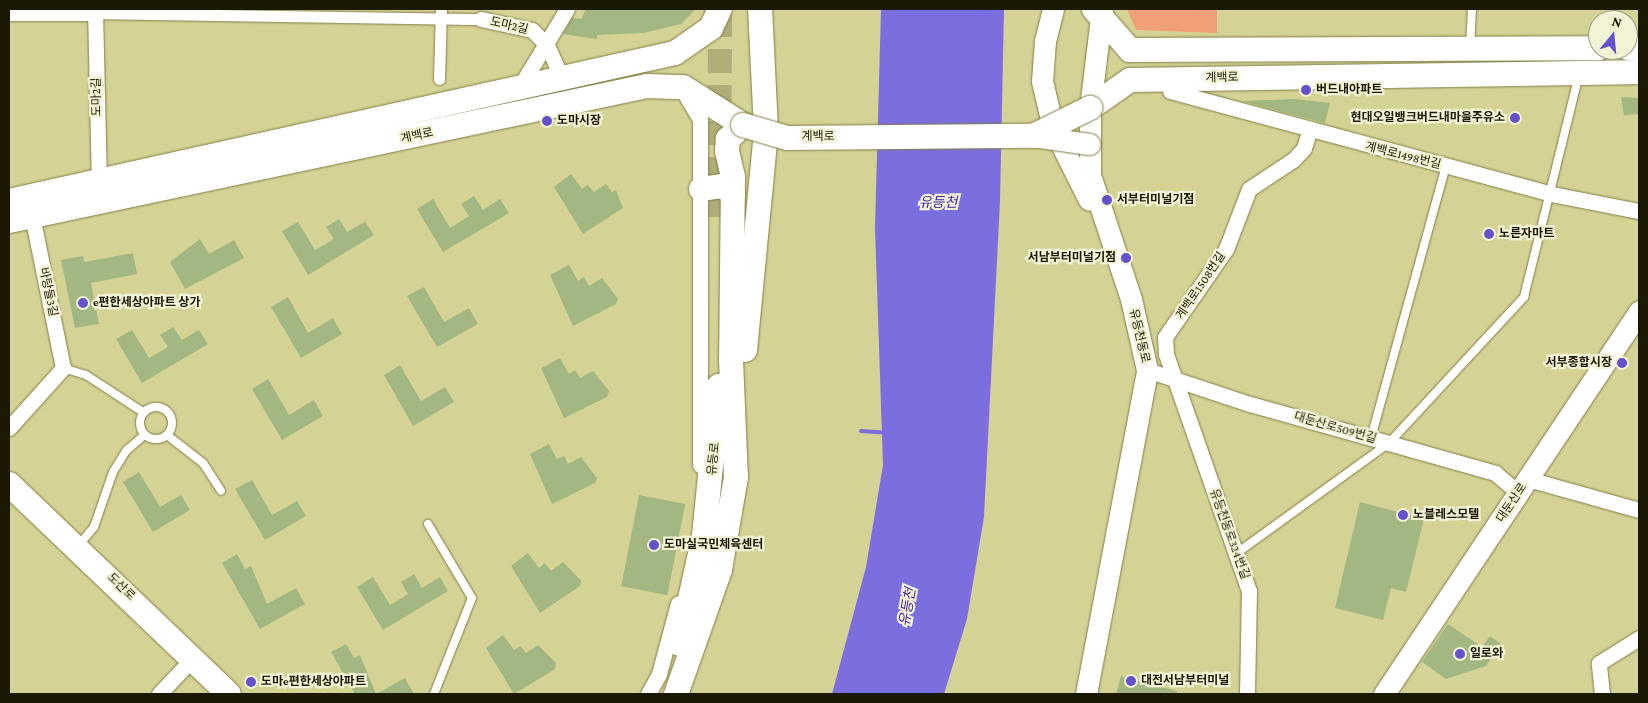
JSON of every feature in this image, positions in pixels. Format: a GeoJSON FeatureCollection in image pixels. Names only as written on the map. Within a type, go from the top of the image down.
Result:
{"type":"FeatureCollection","features":[{"type":"Feature","properties":{"kind":"main road"},"geometry":{"type":"LineString","coordinates":[[735,426],[762,187],[766,98],[760,9]]}},
{"type":"Feature","properties":{"kind":"main road"},"geometry":{"type":"LineString","coordinates":[[1053,9],[1045,41],[1042,81],[1053,128],[1104,227]]}},
{"type":"Feature","properties":{"kind":"main road"},"geometry":{"type":"LineString","coordinates":[[1099,12],[1130,50],[1588,48]]}},
{"type":"Feature","properties":{"kind":"main road","name":"유등천동로"},"geometry":{"type":"LineString","coordinates":[[1086,694],[1147,370],[1131,299],[1104,227],[1090,175],[1090,108],[1099,12]]}},
{"type":"Feature","properties":{"kind":"main road","name":"계백로"},"geometry":{"type":"LineString","coordinates":[[9,200],[675,53],[714,15]]}},
{"type":"Feature","properties":{"kind":"main road","name":"계백로"},"geometry":{"type":"LineString","coordinates":[[9,221],[667,84],[696,93],[743,125],[787,138],[1033,136],[1090,108],[1130,80],[1639,72]]}},
{"type":"Feature","properties":{"kind":"main road"},"geometry":{"type":"LineString","coordinates":[[735,426],[733,194],[728,139],[743,125]]}},
{"type":"Feature","properties":{"kind":"main road"},"geometry":{"type":"LineString","coordinates":[[1033,136],[1089,144]]}},
{"type":"Feature","properties":{"kind":"main road"},"geometry":{"type":"LineString","coordinates":[[701,189],[723,186],[733,194]]}},
{"type":"Feature","properties":{"kind":"main road","name":"유등로"},"geometry":{"type":"LineString","coordinates":[[662,694],[687,616],[711,486],[719,403],[719,217]]}},
{"type":"Feature","properties":{"kind":"main road","name":"대둔산로"},"geometry":{"type":"LineString","coordinates":[[1384,694],[1639,311]]}},
{"type":"Feature","properties":{"kind":"main road","name":"유등로"},"geometry":{"type":"LineString","coordinates":[[676,694],[720,570],[736,478],[735,426]]}},
{"type":"Feature","properties":{"kind":"main road","name":"도산로"},"geometry":{"type":"LineString","coordinates":[[9,484],[78,546],[230,694]]}},
{"type":"Feature","properties":{"kind":"street"},"geometry":{"type":"LineString","coordinates":[[519,88],[547,45],[567,9]]}},
{"type":"Feature","properties":{"kind":"street","name":"도마2길"},"geometry":{"type":"LineString","coordinates":[[9,13],[95,11],[441,13],[532,30],[547,45]]}},
{"type":"Feature","properties":{"kind":"street","name":"도마2길"},"geometry":{"type":"LineString","coordinates":[[95,11],[99,180]]}},
{"type":"Feature","properties":{"kind":"street"},"geometry":{"type":"LineString","coordinates":[[439,79],[441,13]]}},
{"type":"Feature","properties":{"kind":"street"},"geometry":{"type":"LineString","coordinates":[[547,45],[562,79]]}},
{"type":"Feature","properties":{"kind":"street"},"geometry":{"type":"LineString","coordinates":[[648,694],[659,674],[680,595],[700,485],[701,189],[697,107],[667,84]]}},
{"type":"Feature","properties":{"kind":"street","name":"계백로1498번길"},"geometry":{"type":"LineString","coordinates":[[1170,91],[1309,132],[1552,194],[1639,211]]}},
{"type":"Feature","properties":{"kind":"street","name":"계백로1508번길"},"geometry":{"type":"LineString","coordinates":[[1175,379],[1165,337],[1226,249],[1249,189],[1293,160],[1304,148],[1309,132]]}},
{"type":"Feature","properties":{"kind":"street","name":"바탕들3길"},"geometry":{"type":"LineString","coordinates":[[32,216],[63,368]]}},
{"type":"Feature","properties":{"kind":"street"},"geometry":{"type":"LineString","coordinates":[[9,428],[63,368]]}},
{"type":"Feature","properties":{"kind":"street","name":"대둔산로509번길"},"geometry":{"type":"LineString","coordinates":[[1147,370],[1371,438],[1495,473],[1524,486]]}},
{"type":"Feature","properties":{"kind":"street","name":"유등천동로324번길"},"geometry":{"type":"LineString","coordinates":[[1175,379],[1250,591],[1247,694]]}},
{"type":"Feature","properties":{"kind":"street"},"geometry":{"type":"LineString","coordinates":[[1524,486],[1639,510]]}},
{"type":"Feature","properties":{"kind":"street"},"geometry":{"type":"LineString","coordinates":[[1602,694],[1599,663],[1639,638]]}},
{"type":"Feature","properties":{"kind":"street"},"geometry":{"type":"LineString","coordinates":[[160,694],[193,658]]}},
{"type":"Feature","properties":{"kind":"lane"},"geometry":{"type":"LineString","coordinates":[[1470,49],[1472,9]]}},
{"type":"Feature","properties":{"kind":"lane"},"geometry":{"type":"LineString","coordinates":[[1237,553],[1389,443],[1524,297],[1552,194],[1579,73]]}},
{"type":"Feature","properties":{"kind":"lane"},"geometry":{"type":"LineString","coordinates":[[1371,438],[1446,166]]}},
{"type":"Feature","properties":{"kind":"lane"},"geometry":{"type":"LineString","coordinates":[[63,368],[86,375],[143,412]]}},
{"type":"Feature","properties":{"kind":"lane"},"geometry":{"type":"LineString","coordinates":[[158,406],[168,411],[172,420],[167,435],[157,439],[144,435],[139,422],[143,412],[158,406]]}},
{"type":"Feature","properties":{"kind":"lane"},"geometry":{"type":"LineString","coordinates":[[78,546],[94,527],[113,472],[127,450],[144,435]]}},
{"type":"Feature","properties":{"kind":"lane"},"geometry":{"type":"LineString","coordinates":[[167,435],[203,463],[221,491]]}},
{"type":"Feature","properties":{"kind":"lane"},"geometry":{"type":"LineString","coordinates":[[428,524],[472,598],[434,694]]}},
{"type":"Feature","properties":{"kind":"shaded area"},"geometry":{"type":"Polygon","coordinates":[[[1127,9],[1217,9],[1217,33],[1136,30],[1127,9]]]}},
{"type":"Feature","properties":{"kind":"water","name":"유등천"},"geometry":{"type":"Polygon","coordinates":[[[881,9],[1004,9],[1000,201],[984,517],[967,619],[944,694],[832,694],[866,567],[883,465],[875,228],[881,9]]]}},
{"type":"Feature","properties":{"kind":"building"},"geometry":{"type":"Polygon","coordinates":[[[586,9],[696,9],[681,24],[643,33],[597,35],[597,39],[563,34],[572,18],[581,19],[586,9]]]}},
{"type":"Feature","properties":{"kind":"building"},"geometry":{"type":"Polygon","coordinates":[[[1621,97],[1639,98],[1639,114],[1624,115],[1621,97]]]}},
{"type":"Feature","properties":{"kind":"building"},"geometry":{"type":"Polygon","coordinates":[[[1295,99],[1330,103],[1325,123],[1242,101],[1295,99]]]}},
{"type":"Feature","properties":{"kind":"building"},"geometry":{"type":"Polygon","coordinates":[[[571,174],[582,189],[588,185],[594,192],[606,184],[612,192],[616,190],[623,208],[583,234],[554,187],[571,174]]]}},
{"type":"Feature","properties":{"kind":"building"},"geometry":{"type":"Polygon","coordinates":[[[474,196],[483,210],[500,199],[509,213],[443,252],[417,209],[433,199],[450,228],[469,216],[461,204],[474,196]]]}},
{"type":"Feature","properties":{"kind":"building"},"geometry":{"type":"Polygon","coordinates":[[[339,219],[347,232],[365,222],[374,235],[308,275],[282,231],[298,222],[315,250],[334,239],[326,227],[339,219]]]}},
{"type":"Feature","properties":{"kind":"building"},"geometry":{"type":"Polygon","coordinates":[[[200,239],[209,254],[234,240],[244,258],[185,289],[170,262],[200,239]]]}},
{"type":"Feature","properties":{"kind":"building","name":"e편한세상아파트 상가"},"geometry":{"type":"Polygon","coordinates":[[[133,253],[137,274],[91,283],[99,324],[75,328],[61,260],[83,256],[84,262],[133,253]]]}},
{"type":"Feature","properties":{"kind":"building"},"geometry":{"type":"Polygon","coordinates":[[[569,265],[578,281],[584,277],[589,286],[602,278],[618,299],[616,304],[573,326],[550,275],[569,265]]]}},
{"type":"Feature","properties":{"kind":"building"},"geometry":{"type":"Polygon","coordinates":[[[424,287],[444,322],[469,308],[478,324],[437,347],[407,296],[424,287]]]}},
{"type":"Feature","properties":{"kind":"building"},"geometry":{"type":"Polygon","coordinates":[[[288,297],[308,333],[333,318],[342,334],[301,358],[271,307],[288,297]]]}},
{"type":"Feature","properties":{"kind":"building"},"geometry":{"type":"Polygon","coordinates":[[[173,327],[182,340],[199,330],[208,344],[142,383],[116,339],[132,330],[149,358],[168,347],[160,335],[173,327]]]}},
{"type":"Feature","properties":{"kind":"building"},"geometry":{"type":"Polygon","coordinates":[[[560,358],[569,374],[575,370],[580,378],[593,371],[609,391],[607,397],[564,418],[541,368],[560,358]]]}},
{"type":"Feature","properties":{"kind":"building"},"geometry":{"type":"Polygon","coordinates":[[[400,365],[421,401],[445,387],[454,402],[413,426],[384,375],[400,365]]]}},
{"type":"Feature","properties":{"kind":"building"},"geometry":{"type":"Polygon","coordinates":[[[268,379],[289,415],[314,400],[323,416],[282,440],[252,389],[268,379]]]}},
{"type":"Feature","properties":{"kind":"building"},"geometry":{"type":"Polygon","coordinates":[[[549,444],[557,459],[564,456],[568,464],[581,457],[597,478],[595,483],[552,504],[530,454],[549,444]]]}},
{"type":"Feature","properties":{"kind":"building"},"geometry":{"type":"Polygon","coordinates":[[[139,472],[160,507],[181,495],[190,510],[153,532],[123,482],[139,472]]]}},
{"type":"Feature","properties":{"kind":"building"},"geometry":{"type":"Polygon","coordinates":[[[252,480],[272,515],[297,501],[306,516],[265,540],[235,489],[252,480]]]}},
{"type":"Feature","properties":{"kind":"building","name":"도마실국민체육센터"},"geometry":{"type":"Polygon","coordinates":[[[639,495],[685,504],[667,595],[621,586],[639,495]]]}},
{"type":"Feature","properties":{"kind":"building"},"geometry":{"type":"Polygon","coordinates":[[[1360,502],[1424,519],[1406,592],[1391,588],[1383,620],[1335,608],[1360,502]]]}},
{"type":"Feature","properties":{"kind":"building"},"geometry":{"type":"Polygon","coordinates":[[[528,553],[539,568],[545,563],[551,571],[563,562],[581,581],[580,586],[540,613],[511,566],[528,553]]]}},
{"type":"Feature","properties":{"kind":"building"},"geometry":{"type":"Polygon","coordinates":[[[237,554],[245,569],[251,566],[267,604],[296,588],[305,604],[260,629],[222,563],[237,554]]]}},
{"type":"Feature","properties":{"kind":"building"},"geometry":{"type":"Polygon","coordinates":[[[414,574],[422,588],[440,577],[448,591],[383,630],[357,587],[373,577],[390,605],[408,594],[401,582],[414,574]]]}},
{"type":"Feature","properties":{"kind":"building","name":"일로와"},"geometry":{"type":"Polygon","coordinates":[[[1448,624],[1482,647],[1490,636],[1501,644],[1486,666],[1446,679],[1422,662],[1448,624]]]}},
{"type":"Feature","properties":{"kind":"building"},"geometry":{"type":"Polygon","coordinates":[[[503,635],[514,650],[520,646],[526,653],[538,645],[556,663],[555,669],[514,694],[486,648],[503,635]]]}},
{"type":"Feature","properties":{"kind":"building"},"geometry":{"type":"Polygon","coordinates":[[[346,644],[354,658],[360,655],[376,694],[355,694],[331,652],[346,644]]]}},
{"type":"Feature","properties":{"kind":"building","name":"대전서남부터미널"},"geometry":{"type":"Polygon","coordinates":[[[1121,676],[1177,691],[1177,694],[1116,694],[1121,676]]]}},
{"type":"Feature","properties":{"kind":"building"},"geometry":{"type":"Polygon","coordinates":[[[405,678],[414,694],[376,694],[405,678]]]}},
{"type":"Feature","properties":{"kind":"waterway"},"geometry":{"type":"LineString","coordinates":[[861,431],[887,433]]}},
{"type":"Feature","properties":{"kind":"tunnel"},"geometry":{"type":"LineString","coordinates":[[719,217],[720,9]]}},
{"type":"Feature","properties":{"kind":"place","name":"버드내아파트"},"geometry":{"type":"Point","coordinates":[1306,90]}},
{"type":"Feature","properties":{"kind":"place","name":"현대오일뱅크버드내마을주유소"},"geometry":{"type":"Point","coordinates":[1515,118]}},
{"type":"Feature","properties":{"kind":"place","name":"도마시장"},"geometry":{"type":"Point","coordinates":[547,121]}},
{"type":"Feature","properties":{"kind":"place","name":"서부터미널기점"},"geometry":{"type":"Point","coordinates":[1107,200]}},
{"type":"Feature","properties":{"kind":"place","name":"노른자마트"},"geometry":{"type":"Point","coordinates":[1489,234]}},
{"type":"Feature","properties":{"kind":"place","name":"서남부터미널기점"},"geometry":{"type":"Point","coordinates":[1126,258]}},
{"type":"Feature","properties":{"kind":"place","name":"e편한세상아파트 상가"},"geometry":{"type":"Point","coordinates":[83,303]}},
{"type":"Feature","properties":{"kind":"place","name":"서부종합시장"},"geometry":{"type":"Point","coordinates":[1622,363]}},
{"type":"Feature","properties":{"kind":"place","name":"노블레스모텔"},"geometry":{"type":"Point","coordinates":[1403,515]}},
{"type":"Feature","properties":{"kind":"place","name":"도마실국민체육센터"},"geometry":{"type":"Point","coordinates":[654,545]}},
{"type":"Feature","properties":{"kind":"place","name":"일로와"},"geometry":{"type":"Point","coordinates":[1460,654]}},
{"type":"Feature","properties":{"kind":"place","name":"대전서남부터미널"},"geometry":{"type":"Point","coordinates":[1131,681]}},
{"type":"Feature","properties":{"kind":"place","name":"도마e편한세상아파트"},"geometry":{"type":"Point","coordinates":[251,682]}}]}
